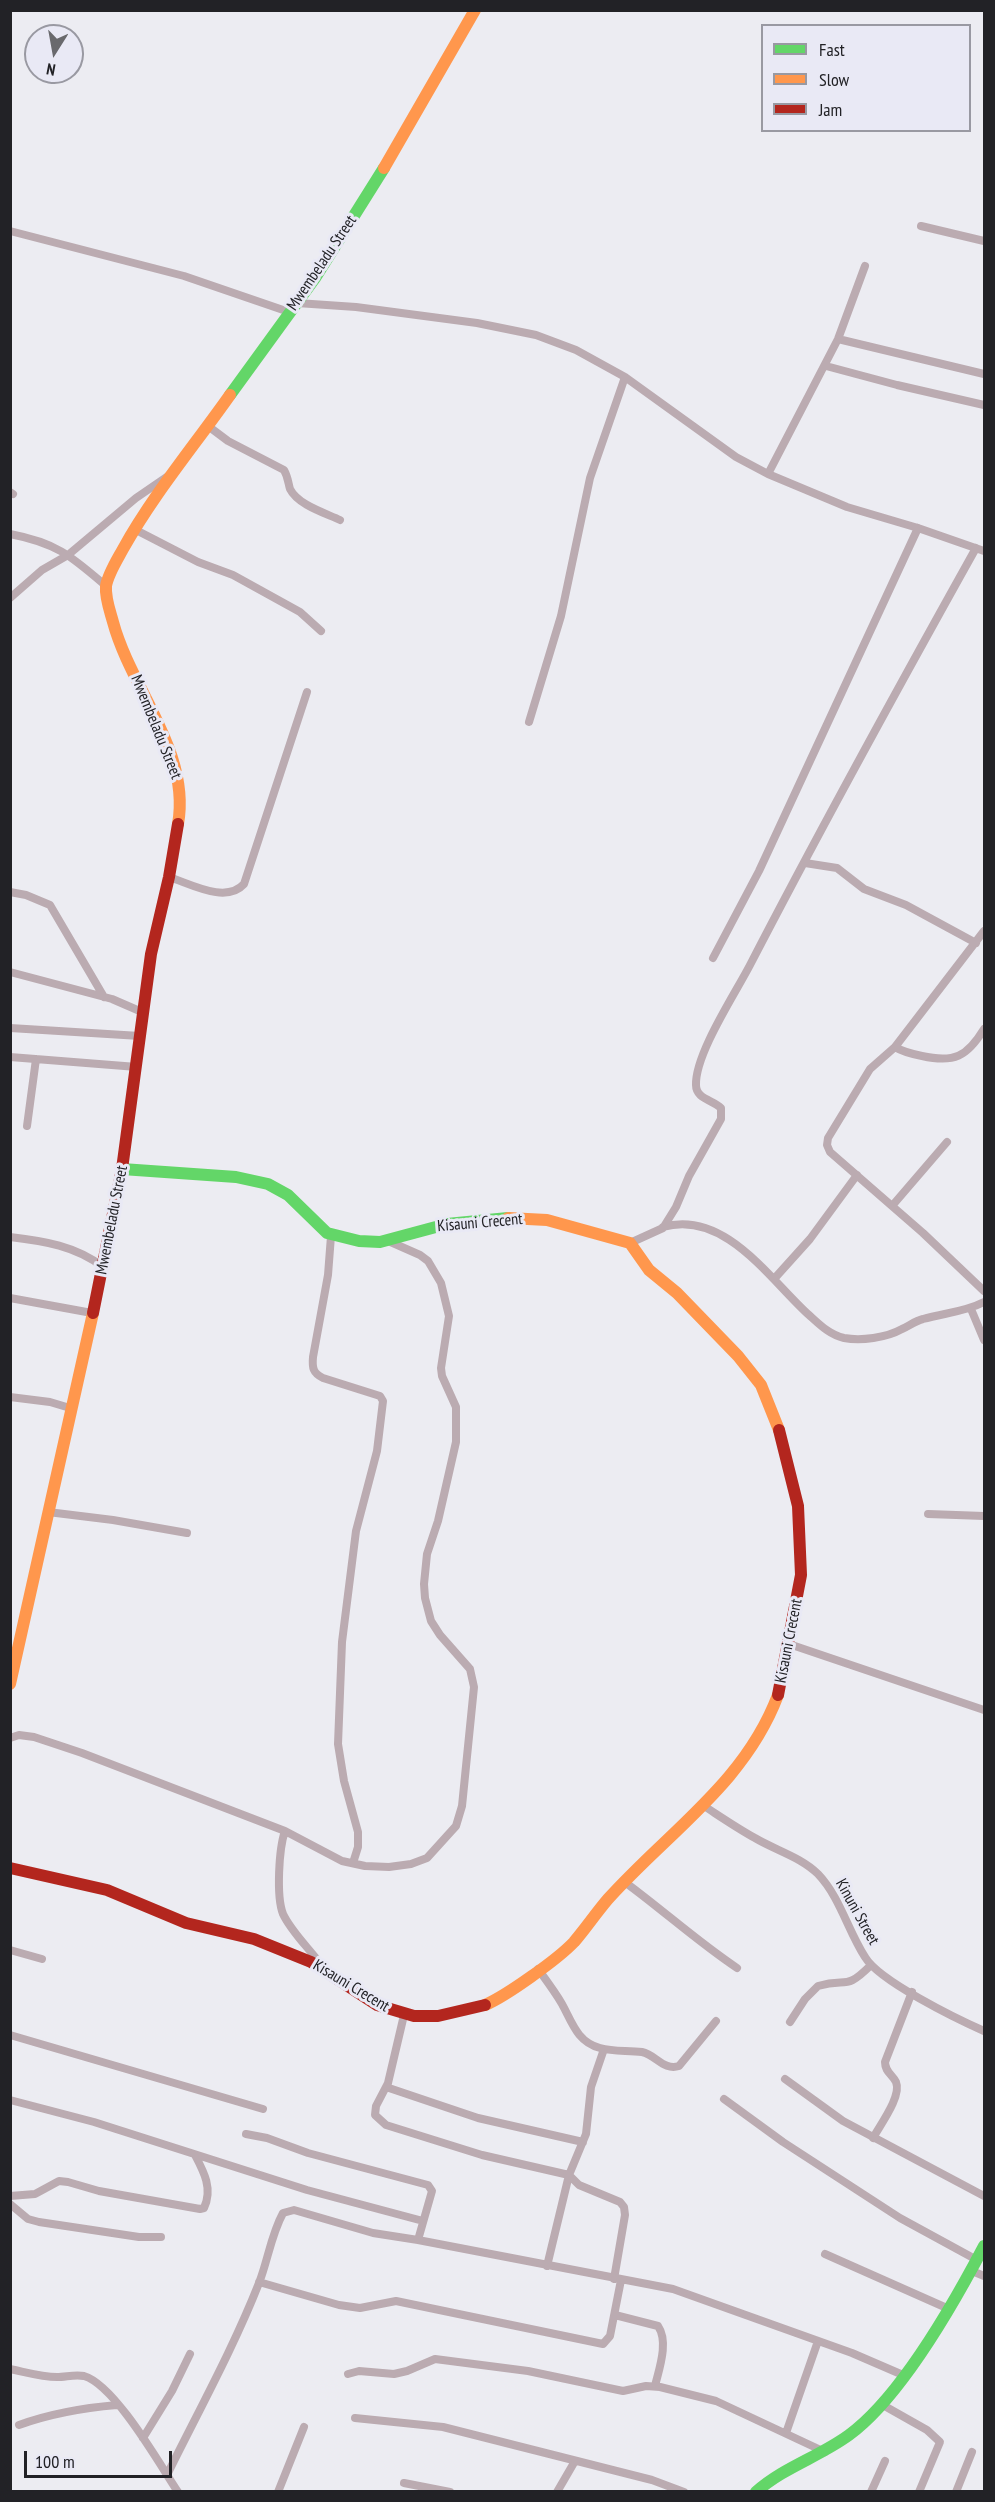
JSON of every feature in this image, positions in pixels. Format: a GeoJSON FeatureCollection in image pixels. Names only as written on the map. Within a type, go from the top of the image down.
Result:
{"type":"FeatureCollection","features":[{"type":"Feature","properties":{"kind":"street","name":"Mwembeladu Street"},"geometry":{"type":"LineString","coordinates":[[10,1684],[103,1267],[122,1169],[151,954],[170,877],[181,807],[177,776],[162,734],[117,637],[106,600],[106,586],[114,565],[134,529],[293,308],[375,184],[475,10]]}},
{"type":"Feature","properties":{"kind":"street"},"geometry":{"type":"LineString","coordinates":[[921,226],[984,241]]}},
{"type":"Feature","properties":{"kind":"street"},"geometry":{"type":"LineString","coordinates":[[10,231],[183,276],[293,308],[356,307],[477,323],[536,335],[576,350],[625,377],[736,457],[768,474],[846,507],[980,549],[849,776],[805,863],[784,896],[750,966],[716,1026],[697,1077],[697,1090],[700,1096],[719,1105],[722,1115],[689,1176],[676,1207],[663,1228]]}},
{"type":"Feature","properties":{"kind":"street"},"geometry":{"type":"LineString","coordinates":[[768,474],[826,366],[865,266]]}},
{"type":"Feature","properties":{"kind":"street"},"geometry":{"type":"LineString","coordinates":[[838,339],[984,374]]}},
{"type":"Feature","properties":{"kind":"street"},"geometry":{"type":"LineString","coordinates":[[826,366],[984,405]]}},
{"type":"Feature","properties":{"kind":"street"},"geometry":{"type":"LineString","coordinates":[[530,722],[561,616],[590,477],[625,377]]}},
{"type":"Feature","properties":{"kind":"street"},"geometry":{"type":"LineString","coordinates":[[208,426],[237,446],[284,470],[290,488],[296,496],[309,506],[340,520]]}},
{"type":"Feature","properties":{"kind":"street"},"geometry":{"type":"LineString","coordinates":[[10,598],[42,570],[68,555],[136,498],[173,472]]}},
{"type":"Feature","properties":{"kind":"street"},"geometry":{"type":"LineString","coordinates":[[712,958],[759,871],[918,528]]}},
{"type":"Feature","properties":{"kind":"street"},"geometry":{"type":"LineString","coordinates":[[134,529],[198,562],[233,575],[300,612],[321,631]]}},
{"type":"Feature","properties":{"kind":"street"},"geometry":{"type":"LineString","coordinates":[[10,534],[39,539],[68,555],[106,586]]}},
{"type":"Feature","properties":{"kind":"street"},"geometry":{"type":"LineString","coordinates":[[170,877],[224,894],[238,890],[244,884],[307,692]]}},
{"type":"Feature","properties":{"kind":"street"},"geometry":{"type":"LineString","coordinates":[[805,863],[837,868],[864,889],[906,905],[976,943]]}},
{"type":"Feature","properties":{"kind":"street"},"geometry":{"type":"LineString","coordinates":[[10,892],[26,895],[50,905],[104,997]]}},
{"type":"Feature","properties":{"kind":"street"},"geometry":{"type":"LineString","coordinates":[[984,931],[895,1047],[870,1069],[828,1138],[827,1145],[830,1152],[984,1291]]}},
{"type":"Feature","properties":{"kind":"street"},"geometry":{"type":"LineString","coordinates":[[10,972],[104,997],[142,1012]]}},
{"type":"Feature","properties":{"kind":"street"},"geometry":{"type":"LineString","coordinates":[[10,1028],[140,1036]]}},
{"type":"Feature","properties":{"kind":"street"},"geometry":{"type":"LineString","coordinates":[[895,1047],[912,1054],[946,1060],[955,1059],[968,1050],[984,1029]]}},
{"type":"Feature","properties":{"kind":"street"},"geometry":{"type":"LineString","coordinates":[[10,1057],[137,1067]]}},
{"type":"Feature","properties":{"kind":"street"},"geometry":{"type":"LineString","coordinates":[[27,1126],[36,1059]]}},
{"type":"Feature","properties":{"kind":"street"},"geometry":{"type":"LineString","coordinates":[[892,1206],[947,1142]]}},
{"type":"Feature","properties":{"kind":"street"},"geometry":{"type":"LineString","coordinates":[[122,1169],[236,1177],[268,1184],[288,1195],[321,1229],[331,1236],[328,1275],[313,1357],[313,1370],[315,1374],[323,1378],[380,1396],[383,1401],[377,1451],[356,1531],[342,1642],[338,1744],[344,1781],[358,1832],[358,1847],[353,1863]]}},
{"type":"Feature","properties":{"kind":"street"},"geometry":{"type":"LineString","coordinates":[[774,1279],[810,1239],[857,1175]]}},
{"type":"Feature","properties":{"kind":"street","name":"Kisauni Crecent"},"geometry":{"type":"LineString","coordinates":[[10,1868],[107,1890],[186,1923],[254,1939],[311,1962],[377,2005],[404,2015],[438,2016],[476,2007],[509,1992],[572,1944],[609,1899],[705,1806],[730,1778],[769,1718],[781,1687],[801,1575],[800,1529],[786,1450],[771,1405],[761,1385],[738,1356],[677,1293],[649,1270],[630,1242],[547,1220],[508,1218],[447,1224],[376,1243],[331,1236]]}},
{"type":"Feature","properties":{"kind":"street"},"geometry":{"type":"LineString","coordinates":[[630,1242],[663,1228],[679,1225],[716,1233],[739,1245],[789,1297],[825,1329],[844,1338],[856,1339],[888,1335],[920,1320],[971,1309],[984,1302]]}},
{"type":"Feature","properties":{"kind":"street"},"geometry":{"type":"LineString","coordinates":[[10,1237],[54,1244],[79,1251],[103,1267]]}},
{"type":"Feature","properties":{"kind":"street"},"geometry":{"type":"LineString","coordinates":[[10,1738],[19,1735],[34,1737],[60,1745],[285,1831],[327,1854],[353,1863],[389,1867],[419,1861],[427,1858],[456,1826],[466,1779],[474,1687],[470,1669],[440,1635],[431,1621],[423,1584],[428,1554],[456,1442],[456,1407],[442,1376],[441,1368],[449,1316],[441,1283],[428,1262],[414,1251],[386,1240]]}},
{"type":"Feature","properties":{"kind":"street"},"geometry":{"type":"LineString","coordinates":[[10,1298],[92,1313]]}},
{"type":"Feature","properties":{"kind":"street"},"geometry":{"type":"LineString","coordinates":[[971,1309],[984,1340]]}},
{"type":"Feature","properties":{"kind":"street"},"geometry":{"type":"LineString","coordinates":[[10,1397],[50,1402],[70,1408]]}},
{"type":"Feature","properties":{"kind":"street"},"geometry":{"type":"LineString","coordinates":[[48,1512],[113,1520],[186,1533]]}},
{"type":"Feature","properties":{"kind":"street"},"geometry":{"type":"LineString","coordinates":[[927,1514],[984,1516]]}},
{"type":"Feature","properties":{"kind":"street"},"geometry":{"type":"LineString","coordinates":[[789,1644],[984,1710]]}},
{"type":"Feature","properties":{"kind":"street","name":"Kinuni Street"},"geometry":{"type":"LineString","coordinates":[[705,1806],[819,1875],[837,1902],[871,1965],[949,2014],[984,2031]]}},
{"type":"Feature","properties":{"kind":"street"},"geometry":{"type":"LineString","coordinates":[[285,1831],[280,1846],[282,1911],[328,1974]]}},
{"type":"Feature","properties":{"kind":"street"},"geometry":{"type":"LineString","coordinates":[[627,1883],[737,1968]]}},
{"type":"Feature","properties":{"kind":"street"},"geometry":{"type":"LineString","coordinates":[[10,1950],[42,1959]]}},
{"type":"Feature","properties":{"kind":"street"},"geometry":{"type":"LineString","coordinates":[[790,2022],[805,1999],[818,1986],[849,1983],[857,1979],[871,1965]]}},
{"type":"Feature","properties":{"kind":"street"},"geometry":{"type":"LineString","coordinates":[[538,1969],[562,2004],[577,2032],[586,2042],[604,2049],[642,2052],[669,2067],[675,2067],[679,2066],[716,2021]]}},
{"type":"Feature","properties":{"kind":"street"},"geometry":{"type":"LineString","coordinates":[[873,2138],[897,2092],[896,2083],[885,2069],[885,2062],[912,1992]]}},
{"type":"Feature","properties":{"kind":"street"},"geometry":{"type":"LineString","coordinates":[[259,2282],[339,2305],[360,2308],[396,2301],[603,2344],[610,2336],[615,2315],[624,2207],[620,2202],[579,2185],[569,2175],[483,2155],[386,2125],[375,2115],[376,2106],[386,2087],[404,2015]]}},
{"type":"Feature","properties":{"kind":"street"},"geometry":{"type":"LineString","coordinates":[[10,2035],[263,2109]]}},
{"type":"Feature","properties":{"kind":"street"},"geometry":{"type":"LineString","coordinates":[[547,2266],[569,2175],[586,2134],[591,2087],[604,2049]]}},
{"type":"Feature","properties":{"kind":"street"},"geometry":{"type":"LineString","coordinates":[[785,2079],[843,2121],[984,2196]]}},
{"type":"Feature","properties":{"kind":"street"},"geometry":{"type":"LineString","coordinates":[[386,2087],[478,2118],[583,2142]]}},
{"type":"Feature","properties":{"kind":"street"},"geometry":{"type":"LineString","coordinates":[[724,2099],[783,2142],[975,2266],[984,2276]]}},
{"type":"Feature","properties":{"kind":"street"},"geometry":{"type":"LineString","coordinates":[[10,2100],[94,2122],[307,2190],[423,2221]]}},
{"type":"Feature","properties":{"kind":"street"},"geometry":{"type":"LineString","coordinates":[[246,2134],[267,2138],[308,2153],[428,2185],[432,2191],[418,2240]]}},
{"type":"Feature","properties":{"kind":"street"},"geometry":{"type":"LineString","coordinates":[[10,2196],[35,2194],[59,2181],[110,2193],[200,2209],[204,2208],[208,2199],[208,2190],[207,2180],[195,2155]]}},
{"type":"Feature","properties":{"kind":"street"},"geometry":{"type":"LineString","coordinates":[[10,2204],[28,2219],[39,2222],[139,2237],[161,2237]]}},
{"type":"Feature","properties":{"kind":"street"},"geometry":{"type":"LineString","coordinates":[[167,2475],[259,2282],[273,2235],[286,2211],[294,2210],[373,2233],[683,2292],[852,2353],[903,2375]]}},
{"type":"Feature","properties":{"kind":"street"},"geometry":{"type":"LineString","coordinates":[[756,2492],[773,2478],[825,2451],[850,2434],[881,2404],[931,2338],[975,2266],[984,2246]]}},
{"type":"Feature","properties":{"kind":"street"},"geometry":{"type":"LineString","coordinates":[[825,2254],[949,2309]]}},
{"type":"Feature","properties":{"kind":"street"},"geometry":{"type":"LineString","coordinates":[[615,2315],[658,2326],[662,2332],[660,2363],[655,2386]]}},
{"type":"Feature","properties":{"kind":"street"},"geometry":{"type":"LineString","coordinates":[[786,2433],[818,2342]]}},
{"type":"Feature","properties":{"kind":"street"},"geometry":{"type":"LineString","coordinates":[[143,2438],[172,2391],[190,2354]]}},
{"type":"Feature","properties":{"kind":"street"},"geometry":{"type":"LineString","coordinates":[[348,2374],[407,2372],[435,2359],[528,2370],[623,2391],[655,2386],[716,2401],[825,2451]]}},
{"type":"Feature","properties":{"kind":"street"},"geometry":{"type":"LineString","coordinates":[[10,2369],[55,2377],[84,2376],[106,2392],[143,2438],[178,2492]]}},
{"type":"Feature","properties":{"kind":"street"},"geometry":{"type":"LineString","coordinates":[[881,2404],[927,2430],[940,2442],[919,2492]]}},
{"type":"Feature","properties":{"kind":"street"},"geometry":{"type":"LineString","coordinates":[[19,2425],[53,2413],[78,2408],[117,2405]]}},
{"type":"Feature","properties":{"kind":"street"},"geometry":{"type":"LineString","coordinates":[[355,2418],[443,2427],[652,2480],[684,2492]]}},
{"type":"Feature","properties":{"kind":"street"},"geometry":{"type":"LineString","coordinates":[[278,2492],[304,2427]]}},
{"type":"Feature","properties":{"kind":"street"},"geometry":{"type":"LineString","coordinates":[[956,2492],[972,2451]]}},
{"type":"Feature","properties":{"kind":"street"},"geometry":{"type":"LineString","coordinates":[[557,2492],[575,2461]]}},
{"type":"Feature","properties":{"kind":"street"},"geometry":{"type":"LineString","coordinates":[[871,2492],[885,2461]]}},
{"type":"Feature","properties":{"kind":"street"},"geometry":{"type":"LineString","coordinates":[[404,2483],[450,2492]]}},
{"type":"Feature","properties":{"kind":"traffic: fast"},"geometry":{"type":"LineString","coordinates":[[230,395],[315,278],[384,168]]}},
{"type":"Feature","properties":{"kind":"traffic: fast"},"geometry":{"type":"LineString","coordinates":[[122,1169],[236,1177],[268,1184],[288,1195],[327,1233],[359,1241],[380,1242],[447,1224],[508,1218]]}},
{"type":"Feature","properties":{"kind":"traffic: fast"},"geometry":{"type":"LineString","coordinates":[[756,2492],[778,2476],[838,2443],[868,2418],[888,2397],[925,2348],[984,2246]]}},
{"type":"Feature","properties":{"kind":"traffic: slow"},"geometry":{"type":"LineString","coordinates":[[384,168],[475,10]]}},
{"type":"Feature","properties":{"kind":"traffic: slow"},"geometry":{"type":"LineString","coordinates":[[178,824],[180,797],[176,771],[157,721],[121,647],[108,604],[106,586],[116,562],[147,509],[230,395]]}},
{"type":"Feature","properties":{"kind":"traffic: slow"},"geometry":{"type":"LineString","coordinates":[[508,1218],[547,1220],[630,1243],[649,1270],[677,1293],[738,1356],[761,1385],[779,1430]]}},
{"type":"Feature","properties":{"kind":"traffic: slow"},"geometry":{"type":"LineString","coordinates":[[10,1684],[93,1313]]}},
{"type":"Feature","properties":{"kind":"traffic: slow"},"geometry":{"type":"LineString","coordinates":[[485,2005],[506,1994],[574,1942],[608,1899],[726,1781],[764,1726],[778,1695]]}},
{"type":"Feature","properties":{"kind":"traffic: jam"},"geometry":{"type":"LineString","coordinates":[[93,1313],[122,1169],[151,954],[169,877],[178,824]]}},
{"type":"Feature","properties":{"kind":"traffic: jam"},"geometry":{"type":"LineString","coordinates":[[778,1695],[801,1575],[798,1506],[779,1430]]}},
{"type":"Feature","properties":{"kind":"traffic: jam"},"geometry":{"type":"LineString","coordinates":[[10,1868],[107,1890],[186,1923],[254,1939],[311,1962],[377,2005],[414,2016],[438,2016],[485,2005]]}}]}
